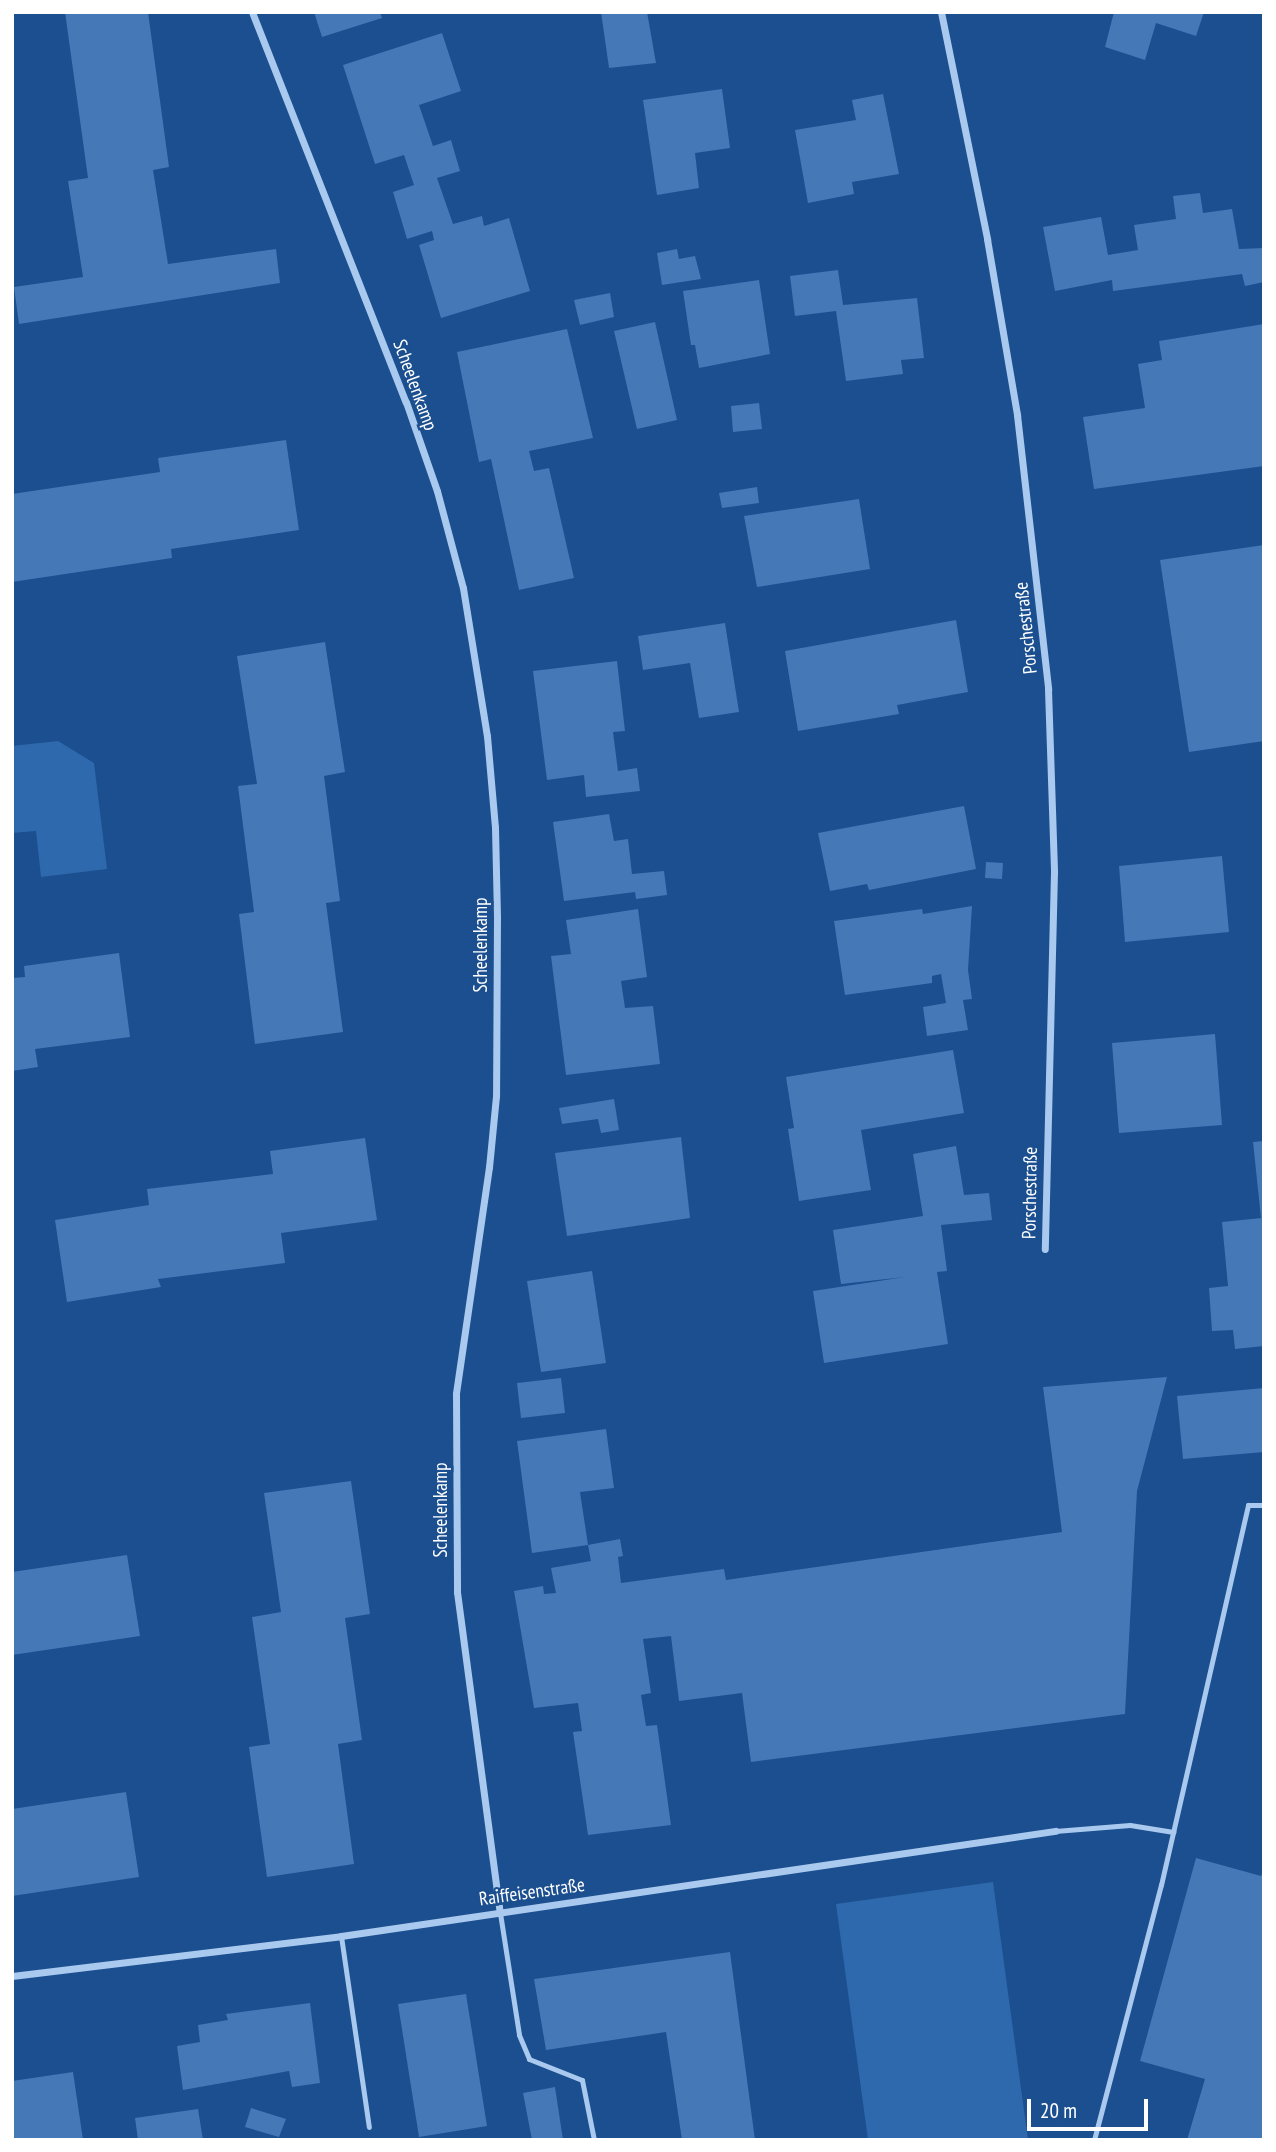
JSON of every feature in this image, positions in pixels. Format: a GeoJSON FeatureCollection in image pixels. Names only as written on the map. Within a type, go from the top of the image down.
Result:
{"type":"FeatureCollection","features":[{"type":"Feature","properties":{"kind":"street","name":"Scheelenkamp"},"geometry":{"type":"LineString","coordinates":[[252,12],[406,402],[436,491],[465,600],[485,723],[495,828],[496,1096],[489,1167],[456,1394],[457,1579],[500,1913]]}},
{"type":"Feature","properties":{"kind":"street","name":"Porschestraße"},"geometry":{"type":"LineString","coordinates":[[941,12],[987,239],[1017,415],[1048,689],[1054,872],[1045,1249]]}},
{"type":"Feature","properties":{"kind":"street","name":"Raiffeisenstraße"},"geometry":{"type":"LineString","coordinates":[[12,1976],[341,1936],[1055,1831]]}},
{"type":"Feature","properties":{"kind":"lane"},"geometry":{"type":"LineString","coordinates":[[1094,2140],[1173,1832],[1248,1505],[1264,1505]]}},
{"type":"Feature","properties":{"kind":"lane"},"geometry":{"type":"LineString","coordinates":[[1055,1831],[1130,1825],[1173,1832]]}},
{"type":"Feature","properties":{"kind":"lane"},"geometry":{"type":"LineString","coordinates":[[500,1913],[519,2035],[529,2059],[582,2081],[594,2140]]}},
{"type":"Feature","properties":{"kind":"lane"},"geometry":{"type":"LineString","coordinates":[[341,1936],[369,2127]]}},
{"type":"Feature","properties":{"kind":"shaded area"},"geometry":{"type":"Polygon","coordinates":[[[58,741],[94,763],[107,869],[41,877],[36,831],[12,833],[12,746],[58,741]]]}},
{"type":"Feature","properties":{"kind":"shaded area"},"geometry":{"type":"Polygon","coordinates":[[[993,1882],[1028,2140],[868,2140],[836,1904],[993,1882]]]}},
{"type":"Feature","properties":{"kind":"building"},"geometry":{"type":"Polygon","coordinates":[[[65,12],[148,12],[169,167],[153,170],[168,264],[276,249],[280,283],[19,324],[14,287],[83,277],[68,181],[88,178],[65,12]]]}},
{"type":"Feature","properties":{"kind":"building"},"geometry":{"type":"Polygon","coordinates":[[[314,12],[380,12],[382,18],[322,37],[314,12]]]}},
{"type":"Feature","properties":{"kind":"building"},"geometry":{"type":"Polygon","coordinates":[[[601,12],[647,12],[656,63],[609,68],[601,12]]]}},
{"type":"Feature","properties":{"kind":"building"},"geometry":{"type":"Polygon","coordinates":[[[1114,12],[1204,12],[1196,36],[1156,23],[1145,60],[1105,47],[1114,12]]]}},
{"type":"Feature","properties":{"kind":"building"},"geometry":{"type":"Polygon","coordinates":[[[442,33],[461,91],[419,105],[433,146],[451,140],[460,171],[437,178],[453,224],[482,216],[484,226],[509,218],[530,291],[441,318],[419,245],[434,240],[432,231],[407,239],[393,192],[414,185],[404,155],[375,164],[343,65],[442,33]]]}},
{"type":"Feature","properties":{"kind":"building"},"geometry":{"type":"Polygon","coordinates":[[[722,89],[730,148],[695,153],[699,188],[657,195],[643,100],[722,89]]]}},
{"type":"Feature","properties":{"kind":"building"},"geometry":{"type":"Polygon","coordinates":[[[883,94],[899,174],[852,182],[854,194],[808,203],[795,130],[856,120],[852,100],[883,94]]]}},
{"type":"Feature","properties":{"kind":"building"},"geometry":{"type":"Polygon","coordinates":[[[1200,193],[1203,213],[1232,209],[1239,249],[1264,248],[1264,282],[1245,286],[1242,274],[1113,291],[1112,280],[1055,291],[1043,227],[1101,217],[1108,255],[1138,250],[1134,225],[1176,219],[1173,196],[1200,193]]]}},
{"type":"Feature","properties":{"kind":"building"},"geometry":{"type":"Polygon","coordinates":[[[677,249],[679,259],[695,256],[701,279],[662,285],[657,253],[677,249]]]}},
{"type":"Feature","properties":{"kind":"building"},"geometry":{"type":"Polygon","coordinates":[[[838,270],[843,305],[917,298],[924,358],[901,360],[903,374],[846,381],[836,311],[795,316],[790,276],[838,270]]]}},
{"type":"Feature","properties":{"kind":"building"},"geometry":{"type":"Polygon","coordinates":[[[759,280],[770,354],[699,368],[695,345],[691,345],[683,291],[759,280]]]}},
{"type":"Feature","properties":{"kind":"building"},"geometry":{"type":"Polygon","coordinates":[[[610,293],[614,317],[580,325],[574,300],[610,293]]]}},
{"type":"Feature","properties":{"kind":"building"},"geometry":{"type":"Polygon","coordinates":[[[655,322],[677,420],[637,429],[614,331],[655,322]]]}},
{"type":"Feature","properties":{"kind":"building"},"geometry":{"type":"Polygon","coordinates":[[[1264,324],[1264,466],[1094,489],[1083,417],[1145,408],[1138,364],[1162,360],[1159,341],[1264,324]]]}},
{"type":"Feature","properties":{"kind":"building"},"geometry":{"type":"Polygon","coordinates":[[[567,329],[593,438],[529,451],[534,471],[549,468],[574,578],[519,590],[491,459],[479,462],[457,352],[567,329]]]}},
{"type":"Feature","properties":{"kind":"building"},"geometry":{"type":"Polygon","coordinates":[[[759,403],[762,429],[733,432],[731,406],[759,403]]]}},
{"type":"Feature","properties":{"kind":"building"},"geometry":{"type":"Polygon","coordinates":[[[286,440],[299,530],[171,549],[172,558],[12,582],[12,494],[160,472],[158,458],[286,440]]]}},
{"type":"Feature","properties":{"kind":"building"},"geometry":{"type":"Polygon","coordinates":[[[757,487],[759,503],[722,508],[719,493],[757,487]]]}},
{"type":"Feature","properties":{"kind":"building"},"geometry":{"type":"Polygon","coordinates":[[[859,499],[870,569],[757,587],[744,516],[859,499]]]}},
{"type":"Feature","properties":{"kind":"building"},"geometry":{"type":"Polygon","coordinates":[[[1264,545],[1264,741],[1189,752],[1160,560],[1264,545]]]}},
{"type":"Feature","properties":{"kind":"building"},"geometry":{"type":"Polygon","coordinates":[[[956,620],[968,692],[897,705],[899,714],[798,731],[785,651],[956,620]]]}},
{"type":"Feature","properties":{"kind":"building"},"geometry":{"type":"Polygon","coordinates":[[[725,623],[739,712],[699,718],[690,663],[643,670],[638,636],[725,623]]]}},
{"type":"Feature","properties":{"kind":"building"},"geometry":{"type":"Polygon","coordinates":[[[325,642],[345,772],[324,776],[340,901],[326,903],[343,1032],[255,1044],[239,914],[254,912],[238,786],[257,784],[237,656],[325,642]]]}},
{"type":"Feature","properties":{"kind":"building"},"geometry":{"type":"Polygon","coordinates":[[[617,661],[625,731],[613,732],[618,771],[637,768],[640,791],[586,797],[584,775],[547,780],[533,671],[617,661]]]}},
{"type":"Feature","properties":{"kind":"building"},"geometry":{"type":"Polygon","coordinates":[[[964,806],[976,869],[869,890],[867,884],[830,891],[818,833],[964,806]]]}},
{"type":"Feature","properties":{"kind":"building"},"geometry":{"type":"Polygon","coordinates":[[[609,814],[614,841],[628,839],[632,874],[664,871],[667,895],[636,899],[635,892],[564,901],[553,822],[609,814]]]}},
{"type":"Feature","properties":{"kind":"building"},"geometry":{"type":"Polygon","coordinates":[[[1222,856],[1229,932],[1125,942],[1119,866],[1222,856]]]}},
{"type":"Feature","properties":{"kind":"building"},"geometry":{"type":"Polygon","coordinates":[[[986,862],[1003,863],[1002,879],[985,878],[986,862]]]}},
{"type":"Feature","properties":{"kind":"building"},"geometry":{"type":"Polygon","coordinates":[[[972,906],[968,970],[972,999],[963,1000],[968,1030],[927,1036],[923,1007],[946,1003],[941,974],[932,976],[932,983],[845,995],[834,921],[922,909],[923,914],[972,906]]]}},
{"type":"Feature","properties":{"kind":"building"},"geometry":{"type":"Polygon","coordinates":[[[638,909],[647,977],[621,981],[625,1008],[653,1006],[660,1064],[566,1075],[551,956],[571,954],[566,920],[638,909]]]}},
{"type":"Feature","properties":{"kind":"building"},"geometry":{"type":"Polygon","coordinates":[[[119,953],[130,1037],[35,1049],[38,1067],[12,1071],[12,978],[25,977],[24,966],[119,953]]]}},
{"type":"Feature","properties":{"kind":"building"},"geometry":{"type":"Polygon","coordinates":[[[1215,1034],[1222,1125],[1119,1133],[1112,1043],[1215,1034]]]}},
{"type":"Feature","properties":{"kind":"building"},"geometry":{"type":"Polygon","coordinates":[[[953,1050],[964,1113],[861,1130],[871,1190],[799,1201],[788,1129],[794,1128],[786,1077],[953,1050]]]}},
{"type":"Feature","properties":{"kind":"building"},"geometry":{"type":"Polygon","coordinates":[[[614,1099],[619,1130],[601,1133],[598,1119],[562,1124],[559,1108],[614,1099]]]}},
{"type":"Feature","properties":{"kind":"building"},"geometry":{"type":"Polygon","coordinates":[[[681,1137],[690,1218],[567,1236],[555,1153],[681,1137]]]}},
{"type":"Feature","properties":{"kind":"building"},"geometry":{"type":"Polygon","coordinates":[[[365,1138],[377,1220],[281,1233],[285,1263],[158,1279],[161,1287],[67,1302],[55,1220],[149,1205],[147,1189],[273,1174],[270,1151],[365,1138]]]}},
{"type":"Feature","properties":{"kind":"building"},"geometry":{"type":"Polygon","coordinates":[[[1264,1141],[1264,1346],[1235,1349],[1233,1330],[1212,1331],[1209,1288],[1228,1286],[1222,1222],[1261,1218],[1253,1142],[1264,1141]]]}},
{"type":"Feature","properties":{"kind":"building"},"geometry":{"type":"Polygon","coordinates":[[[956,1146],[964,1195],[989,1193],[992,1220],[941,1225],[947,1271],[937,1272],[948,1344],[824,1363],[813,1291],[905,1277],[841,1284],[833,1230],[923,1216],[913,1154],[956,1146]]]}},
{"type":"Feature","properties":{"kind":"building"},"geometry":{"type":"Polygon","coordinates":[[[592,1271],[606,1363],[541,1372],[527,1281],[592,1271]]]}},
{"type":"Feature","properties":{"kind":"building"},"geometry":{"type":"Polygon","coordinates":[[[1167,1377],[1137,1491],[1125,1714],[751,1762],[742,1693],[679,1701],[671,1636],[643,1639],[651,1693],[641,1695],[646,1726],[657,1725],[671,1825],[588,1835],[573,1732],[582,1731],[578,1703],[534,1708],[514,1591],[543,1586],[544,1594],[556,1593],[551,1568],[591,1561],[588,1545],[620,1539],[623,1556],[618,1557],[621,1583],[724,1569],[726,1580],[1062,1532],[1043,1387],[1167,1377]]]}},
{"type":"Feature","properties":{"kind":"building"},"geometry":{"type":"Polygon","coordinates":[[[561,1378],[565,1413],[521,1418],[517,1383],[561,1378]]]}},
{"type":"Feature","properties":{"kind":"building"},"geometry":{"type":"Polygon","coordinates":[[[1264,1388],[1264,1452],[1183,1459],[1177,1396],[1264,1388]]]}},
{"type":"Feature","properties":{"kind":"building"},"geometry":{"type":"Polygon","coordinates":[[[606,1429],[614,1488],[580,1492],[588,1545],[532,1553],[517,1441],[606,1429]]]}},
{"type":"Feature","properties":{"kind":"building"},"geometry":{"type":"Polygon","coordinates":[[[351,1481],[370,1614],[345,1618],[362,1740],[338,1744],[354,1864],[267,1877],[249,1747],[270,1744],[252,1617],[281,1612],[264,1493],[351,1481]]]}},
{"type":"Feature","properties":{"kind":"building"},"geometry":{"type":"Polygon","coordinates":[[[127,1555],[140,1636],[12,1655],[12,1572],[127,1555]]]}},
{"type":"Feature","properties":{"kind":"building"},"geometry":{"type":"Polygon","coordinates":[[[126,1792],[139,1877],[12,1896],[12,1809],[126,1792]]]}},
{"type":"Feature","properties":{"kind":"building"},"geometry":{"type":"Polygon","coordinates":[[[1196,1858],[1261,1876],[1264,1868],[1264,2140],[1187,2140],[1205,2079],[1140,2061],[1196,1858]]]}},
{"type":"Feature","properties":{"kind":"building"},"geometry":{"type":"Polygon","coordinates":[[[730,1952],[755,2140],[682,2140],[666,2032],[546,2050],[534,1979],[730,1952]]]}},
{"type":"Feature","properties":{"kind":"building"},"geometry":{"type":"Polygon","coordinates":[[[466,1994],[487,2126],[419,2137],[398,2004],[466,1994]]]}},
{"type":"Feature","properties":{"kind":"building"},"geometry":{"type":"Polygon","coordinates":[[[310,2003],[320,2083],[292,2087],[289,2071],[183,2090],[177,2046],[200,2042],[198,2025],[228,2020],[226,2014],[310,2003]]]}},
{"type":"Feature","properties":{"kind":"building"},"geometry":{"type":"Polygon","coordinates":[[[73,2072],[83,2140],[12,2140],[12,2081],[73,2072]]]}},
{"type":"Feature","properties":{"kind":"building"},"geometry":{"type":"Polygon","coordinates":[[[555,2087],[563,2140],[532,2140],[523,2093],[555,2087]]]}},
{"type":"Feature","properties":{"kind":"building"},"geometry":{"type":"Polygon","coordinates":[[[251,2108],[286,2119],[279,2137],[245,2127],[251,2108]]]}},
{"type":"Feature","properties":{"kind":"building"},"geometry":{"type":"Polygon","coordinates":[[[198,2109],[203,2140],[138,2140],[135,2118],[198,2109]]]}}]}
